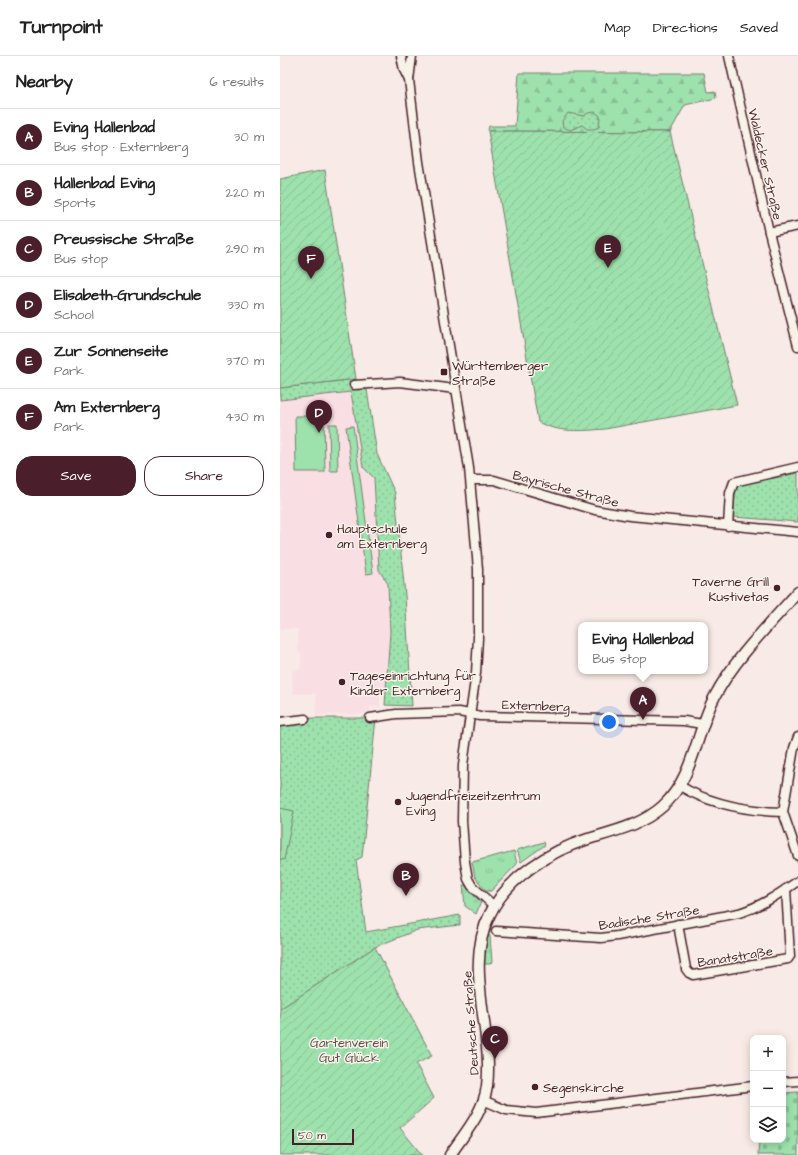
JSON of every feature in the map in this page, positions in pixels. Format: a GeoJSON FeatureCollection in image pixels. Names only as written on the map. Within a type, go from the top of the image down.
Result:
{"type":"FeatureCollection","features":[{"type":"Feature","properties":{"kind":"street"},"geometry":{"type":"LineString","coordinates":[[401,56],[404,70],[409,80]]}},
{"type":"Feature","properties":{"kind":"street"},"geometry":{"type":"LineString","coordinates":[[412,56],[409,80],[419,162],[471,480],[478,569],[478,638],[471,714],[462,765],[462,821],[465,862],[468,879],[472,886],[494,906]]}},
{"type":"Feature","properties":{"kind":"street","name":"Waldecker Straße"},"geometry":{"type":"LineString","coordinates":[[729,56],[769,232],[798,346]]}},
{"type":"Feature","properties":{"kind":"street"},"geometry":{"type":"LineString","coordinates":[[769,232],[798,226]]}},
{"type":"Feature","properties":{"kind":"street"},"geometry":{"type":"LineString","coordinates":[[354,385],[400,382],[456,389]]}},
{"type":"Feature","properties":{"kind":"street"},"geometry":{"type":"LineString","coordinates":[[728,526],[730,493],[734,482],[798,467]]}},
{"type":"Feature","properties":{"kind":"street","name":"Bayrische Straße"},"geometry":{"type":"LineString","coordinates":[[471,480],[494,480],[602,512],[798,532]]}},
{"type":"Feature","properties":{"kind":"street","name":"Deutsche Straße"},"geometry":{"type":"LineString","coordinates":[[450,1155],[480,1110],[487,1086],[487,1066],[478,963],[479,946],[484,927],[494,906],[509,887],[531,867],[571,845],[644,820],[664,805],[680,786],[690,763],[707,711],[725,679],[798,592]]}},
{"type":"Feature","properties":{"kind":"street","name":"Externberg"},"geometry":{"type":"LineString","coordinates":[[370,718],[396,714],[459,712],[480,716],[684,721],[702,724]]}},
{"type":"Feature","properties":{"kind":"street"},"geometry":{"type":"LineString","coordinates":[[280,722],[305,719]]}},
{"type":"Feature","properties":{"kind":"street"},"geometry":{"type":"LineString","coordinates":[[798,737],[794,748],[783,812],[798,856]]}},
{"type":"Feature","properties":{"kind":"street"},"geometry":{"type":"LineString","coordinates":[[680,786],[713,800],[730,805],[747,809],[783,812]]}},
{"type":"Feature","properties":{"kind":"street","name":"Badische Straße"},"geometry":{"type":"LineString","coordinates":[[496,931],[601,938],[739,913],[756,908],[798,881]]}},
{"type":"Feature","properties":{"kind":"street","name":"Banatstraße"},"geometry":{"type":"LineString","coordinates":[[678,924],[686,969],[689,974],[693,975],[782,961],[788,959],[790,956],[786,889]]}},
{"type":"Feature","properties":{"kind":"street"},"geometry":{"type":"LineString","coordinates":[[786,1082],[798,1081]]}},
{"type":"Feature","properties":{"kind":"street"},"geometry":{"type":"LineString","coordinates":[[483,1100],[506,1110],[536,1113],[750,1086]]}},
{"type":"Feature","properties":{"kind":"shaded area"},"geometry":{"type":"Polygon","coordinates":[[[351,392],[363,467],[374,478],[379,570],[388,584],[390,632],[389,695],[380,695],[380,707],[370,707],[370,714],[316,715],[316,694],[293,694],[292,671],[300,669],[301,666],[301,653],[298,652],[298,629],[280,629],[280,400],[351,392]]]}},
{"type":"Feature","properties":{"kind":"green space"},"geometry":{"type":"Polygon","coordinates":[[[519,73],[704,73],[708,92],[715,91],[716,98],[685,105],[670,132],[488,131],[489,126],[515,126],[519,73]]]}},
{"type":"Feature","properties":{"kind":"green space"},"geometry":{"type":"Polygon","coordinates":[[[595,112],[600,116],[599,127],[587,129],[582,125],[570,130],[563,127],[562,121],[568,113],[584,116],[588,113],[595,112]]]}},
{"type":"Feature","properties":{"kind":"green space"},"geometry":{"type":"Polygon","coordinates":[[[488,131],[670,132],[737,405],[605,429],[579,431],[562,430],[546,426],[538,422],[488,131]]]}},
{"type":"Feature","properties":{"kind":"green space"},"geometry":{"type":"Polygon","coordinates":[[[325,170],[356,379],[280,388],[280,179],[325,170]]]}},
{"type":"Feature","properties":{"kind":"green space"},"geometry":{"type":"Polygon","coordinates":[[[356,379],[357,385],[367,390],[377,454],[395,493],[405,595],[412,706],[385,705],[390,632],[388,584],[379,570],[374,478],[363,467],[351,392],[280,400],[280,388],[356,379]]]}},
{"type":"Feature","properties":{"kind":"green space"},"geometry":{"type":"Polygon","coordinates":[[[295,416],[324,416],[325,472],[296,472],[295,416]]]}},
{"type":"Feature","properties":{"kind":"green space"},"geometry":{"type":"Polygon","coordinates":[[[329,424],[337,424],[338,471],[330,471],[329,424]]]}},
{"type":"Feature","properties":{"kind":"green space"},"geometry":{"type":"Polygon","coordinates":[[[353,426],[373,573],[366,574],[346,427],[353,426]]]}},
{"type":"Feature","properties":{"kind":"green space"},"geometry":{"type":"Polygon","coordinates":[[[798,473],[798,522],[733,517],[736,486],[798,473]]]}},
{"type":"Feature","properties":{"kind":"green space"},"geometry":{"type":"Polygon","coordinates":[[[314,718],[376,718],[362,857],[356,860],[366,932],[460,915],[460,925],[417,930],[375,947],[280,1009],[280,722],[314,718]]]}},
{"type":"Feature","properties":{"kind":"green space"},"geometry":{"type":"Polygon","coordinates":[[[280,808],[294,811],[284,860],[280,859],[280,808]]]}},
{"type":"Feature","properties":{"kind":"green space"},"geometry":{"type":"Polygon","coordinates":[[[544,842],[545,845],[521,862],[517,850],[544,842]]]}},
{"type":"Feature","properties":{"kind":"green space"},"geometry":{"type":"Polygon","coordinates":[[[514,851],[517,864],[491,891],[486,891],[475,877],[472,862],[514,851]]]}},
{"type":"Feature","properties":{"kind":"green space"},"geometry":{"type":"Polygon","coordinates":[[[463,885],[465,885],[481,902],[476,914],[465,906],[463,885]]]}},
{"type":"Feature","properties":{"kind":"green space"},"geometry":{"type":"Polygon","coordinates":[[[487,934],[490,936],[492,962],[490,964],[483,964],[487,934]]]}},
{"type":"Feature","properties":{"kind":"green space","name":"Gartenverein Gut Glück"},"geometry":{"type":"Polygon","coordinates":[[[375,947],[432,1056],[416,1064],[434,1098],[400,1128],[422,1155],[280,1155],[280,1009],[375,947]]]}},
{"type":"Feature","properties":{"kind":"green space"},"geometry":{"type":"Polygon","coordinates":[[[798,1092],[798,1155],[758,1155],[759,1143],[786,1143],[786,1093],[798,1092]]]}},
{"type":"Feature","properties":{"kind":"place","name":"Zur Sonnenseite"},"geometry":{"type":"Point","coordinates":[608,268]}},
{"type":"Feature","properties":{"kind":"place","name":"Am Externberg"},"geometry":{"type":"Point","coordinates":[311,279]}},
{"type":"Feature","properties":{"kind":"place","name":"Württemberger Straße"},"geometry":{"type":"Point","coordinates":[444,372]}},
{"type":"Feature","properties":{"kind":"place","name":"Elisabeth-Grundschule"},"geometry":{"type":"Point","coordinates":[319,433]}},
{"type":"Feature","properties":{"kind":"place","name":"Hauptschule am Externberg"},"geometry":{"type":"Point","coordinates":[329,535]}},
{"type":"Feature","properties":{"kind":"place","name":"Taverne Grill Kustivetas"},"geometry":{"type":"Point","coordinates":[777,588]}},
{"type":"Feature","properties":{"kind":"place","name":"Tageseinrichtung für Kinder Externberg"},"geometry":{"type":"Point","coordinates":[342,682]}},
{"type":"Feature","properties":{"kind":"place","name":"Eving Hallenbad"},"geometry":{"type":"Point","coordinates":[643,720]}},
{"type":"Feature","properties":{"kind":"place","name":"Jugendfreizeitzentrum Eving"},"geometry":{"type":"Point","coordinates":[398,802]}},
{"type":"Feature","properties":{"kind":"place","name":"Hallenbad Eving"},"geometry":{"type":"Point","coordinates":[406,896]}},
{"type":"Feature","properties":{"kind":"place","name":"Preussische Straße"},"geometry":{"type":"Point","coordinates":[495,1059]}},
{"type":"Feature","properties":{"kind":"place","name":"Segenskirche"},"geometry":{"type":"Point","coordinates":[535,1087]}}]}
